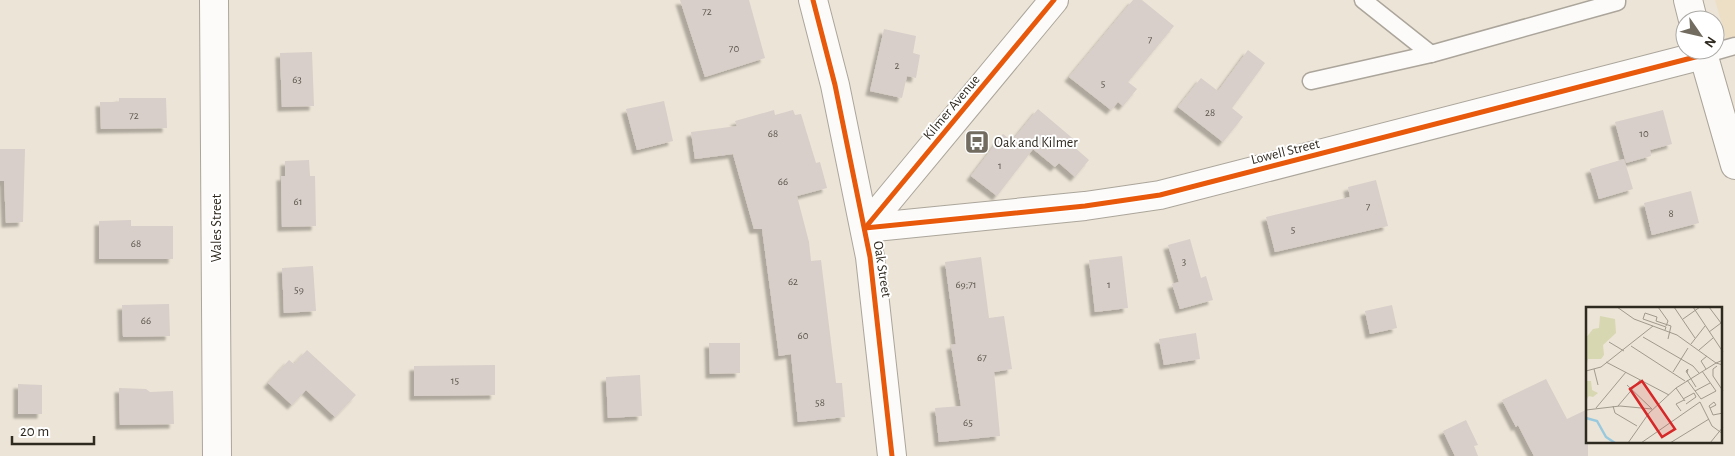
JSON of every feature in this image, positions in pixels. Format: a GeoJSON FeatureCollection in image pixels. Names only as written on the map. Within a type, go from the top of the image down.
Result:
{"type":"FeatureCollection","features":[{"type":"Feature","properties":{"kind":"street","name":"Wales Street"},"geometry":{"type":"LineString","coordinates":[[214,0],[217,456]]}},
{"type":"Feature","properties":{"kind":"street","name":"Oak Street"},"geometry":{"type":"LineString","coordinates":[[813,0],[835,84],[865,228],[875,286],[892,456]]}},
{"type":"Feature","properties":{"kind":"street","name":"Kilmer Avenue"},"geometry":{"type":"LineString","coordinates":[[865,228],[1054,0]]}},
{"type":"Feature","properties":{"kind":"street","name":"Lowell Street"},"geometry":{"type":"LineString","coordinates":[[865,228],[1084,206],[1160,194],[1675,59]]}},
{"type":"Feature","properties":{"kind":"street"},"geometry":{"type":"LineString","coordinates":[[1704,60],[1735,165]]}},
{"type":"Feature","properties":{"kind":"lane"},"geometry":{"type":"LineString","coordinates":[[1363,0],[1431,54]]}},
{"type":"Feature","properties":{"kind":"lane"},"geometry":{"type":"LineString","coordinates":[[1311,81],[1431,54],[1617,2],[1617,0]]}},
{"type":"Feature","properties":{"kind":"shaded area"},"geometry":{"type":"Polygon","coordinates":[[[1715,0],[1735,0],[1735,51],[1730,52],[1725,35],[1725,10],[1718,10],[1715,0]]]}},
{"type":"Feature","properties":{"kind":"building"},"geometry":{"type":"Polygon","coordinates":[[[680,0],[749,0],[765,58],[705,77],[680,0]]]}},
{"type":"Feature","properties":{"kind":"building"},"geometry":{"type":"Polygon","coordinates":[[[1133,0],[1142,0],[1174,26],[1128,82],[1137,89],[1123,106],[1118,102],[1111,110],[1069,77],[1133,0]]]}},
{"type":"Feature","properties":{"kind":"building"},"geometry":{"type":"Polygon","coordinates":[[[884,29],[916,36],[913,53],[920,55],[916,78],[907,76],[902,98],[870,91],[884,29]]]}},
{"type":"Feature","properties":{"kind":"building"},"geometry":{"type":"Polygon","coordinates":[[[1248,50],[1265,63],[1232,108],[1243,117],[1223,142],[1178,107],[1201,78],[1218,91],[1248,50]]]}},
{"type":"Feature","properties":{"kind":"building"},"geometry":{"type":"Polygon","coordinates":[[[312,52],[314,106],[282,107],[280,53],[312,52]]]}},
{"type":"Feature","properties":{"kind":"building"},"geometry":{"type":"Polygon","coordinates":[[[119,98],[166,98],[167,128],[101,129],[100,102],[119,102],[119,98]]]}},
{"type":"Feature","properties":{"kind":"building"},"geometry":{"type":"Polygon","coordinates":[[[664,101],[673,141],[637,150],[626,109],[664,101]]]}},
{"type":"Feature","properties":{"kind":"building"},"geometry":{"type":"Polygon","coordinates":[[[1038,109],[1077,142],[1073,146],[1089,160],[1075,177],[1059,163],[1055,167],[1033,149],[997,196],[971,176],[1003,134],[1012,141],[1038,109]]]}},
{"type":"Feature","properties":{"kind":"building"},"geometry":{"type":"Polygon","coordinates":[[[774,110],[775,115],[793,110],[795,115],[801,114],[816,163],[820,162],[827,188],[797,196],[809,242],[811,261],[821,260],[836,383],[842,383],[845,417],[798,422],[791,354],[779,356],[762,229],[754,229],[733,154],[695,159],[691,132],[737,126],[735,121],[774,110]]]}},
{"type":"Feature","properties":{"kind":"building"},"geometry":{"type":"Polygon","coordinates":[[[1663,110],[1672,144],[1650,150],[1651,156],[1626,163],[1615,122],[1663,110]]]}},
{"type":"Feature","properties":{"kind":"building"},"geometry":{"type":"Polygon","coordinates":[[[0,149],[25,149],[23,222],[6,223],[4,181],[0,181],[0,149]]]}},
{"type":"Feature","properties":{"kind":"building"},"geometry":{"type":"Polygon","coordinates":[[[1624,159],[1633,189],[1599,199],[1590,169],[1624,159]]]}},
{"type":"Feature","properties":{"kind":"building"},"geometry":{"type":"Polygon","coordinates":[[[309,160],[310,176],[315,176],[316,226],[282,227],[281,176],[285,176],[285,161],[309,160]]]}},
{"type":"Feature","properties":{"kind":"building"},"geometry":{"type":"Polygon","coordinates":[[[1376,180],[1388,226],[1275,252],[1266,217],[1350,197],[1348,187],[1376,180]]]}},
{"type":"Feature","properties":{"kind":"building"},"geometry":{"type":"Polygon","coordinates":[[[1691,191],[1699,223],[1652,235],[1644,203],[1691,191]]]}},
{"type":"Feature","properties":{"kind":"building"},"geometry":{"type":"Polygon","coordinates":[[[131,220],[131,226],[173,226],[173,259],[99,259],[99,221],[131,220]]]}},
{"type":"Feature","properties":{"kind":"building"},"geometry":{"type":"Polygon","coordinates":[[[1190,239],[1201,278],[1206,276],[1213,300],[1180,309],[1172,284],[1179,282],[1168,245],[1190,239]]]}},
{"type":"Feature","properties":{"kind":"building"},"geometry":{"type":"Polygon","coordinates":[[[1122,256],[1128,308],[1095,312],[1089,260],[1122,256]]]}},
{"type":"Feature","properties":{"kind":"building"},"geometry":{"type":"Polygon","coordinates":[[[981,257],[989,318],[1004,316],[1012,369],[994,372],[1000,436],[939,442],[935,408],[961,406],[951,345],[956,344],[945,262],[981,257]]]}},
{"type":"Feature","properties":{"kind":"building"},"geometry":{"type":"Polygon","coordinates":[[[313,266],[316,311],[284,313],[282,268],[313,266]]]}},
{"type":"Feature","properties":{"kind":"building"},"geometry":{"type":"Polygon","coordinates":[[[169,304],[170,336],[123,337],[122,305],[169,304]]]}},
{"type":"Feature","properties":{"kind":"building"},"geometry":{"type":"Polygon","coordinates":[[[1392,305],[1397,328],[1370,334],[1365,311],[1392,305]]]}},
{"type":"Feature","properties":{"kind":"building"},"geometry":{"type":"Polygon","coordinates":[[[1196,333],[1200,359],[1164,365],[1159,339],[1196,333]]]}},
{"type":"Feature","properties":{"kind":"building"},"geometry":{"type":"Polygon","coordinates":[[[709,343],[740,343],[740,373],[710,374],[709,343]]]}},
{"type":"Feature","properties":{"kind":"building"},"geometry":{"type":"Polygon","coordinates":[[[307,350],[356,395],[335,417],[306,390],[292,405],[268,383],[289,360],[294,364],[307,350]]]}},
{"type":"Feature","properties":{"kind":"building"},"geometry":{"type":"Polygon","coordinates":[[[495,365],[495,395],[414,396],[414,366],[495,365]]]}},
{"type":"Feature","properties":{"kind":"building"},"geometry":{"type":"Polygon","coordinates":[[[640,375],[642,416],[608,418],[606,377],[640,375]]]}},
{"type":"Feature","properties":{"kind":"building"},"geometry":{"type":"Polygon","coordinates":[[[1546,379],[1567,419],[1586,410],[1588,456],[1534,456],[1502,400],[1546,379]]]}},
{"type":"Feature","properties":{"kind":"building"},"geometry":{"type":"Polygon","coordinates":[[[18,384],[42,385],[42,414],[18,414],[18,384]]]}},
{"type":"Feature","properties":{"kind":"building"},"geometry":{"type":"Polygon","coordinates":[[[119,388],[146,389],[150,392],[173,391],[174,424],[120,425],[119,388]]]}},
{"type":"Feature","properties":{"kind":"building"},"geometry":{"type":"Polygon","coordinates":[[[1466,420],[1478,445],[1474,446],[1478,456],[1455,456],[1443,431],[1466,420]]]}},
{"type":"Feature","properties":{"kind":"cycle path"},"geometry":{"type":"LineString","coordinates":[[813,0],[835,85],[870,257],[892,456]]}},
{"type":"Feature","properties":{"kind":"cycle path"},"geometry":{"type":"LineString","coordinates":[[865,228],[1054,0]]}},
{"type":"Feature","properties":{"kind":"cycle path"},"geometry":{"type":"LineString","coordinates":[[865,228],[1085,206],[1160,195],[1684,60]]}},
{"type":"Feature","properties":{"kind":"place","name":"Oak and Kilmer"},"geometry":{"type":"Point","coordinates":[977,142]}}]}
